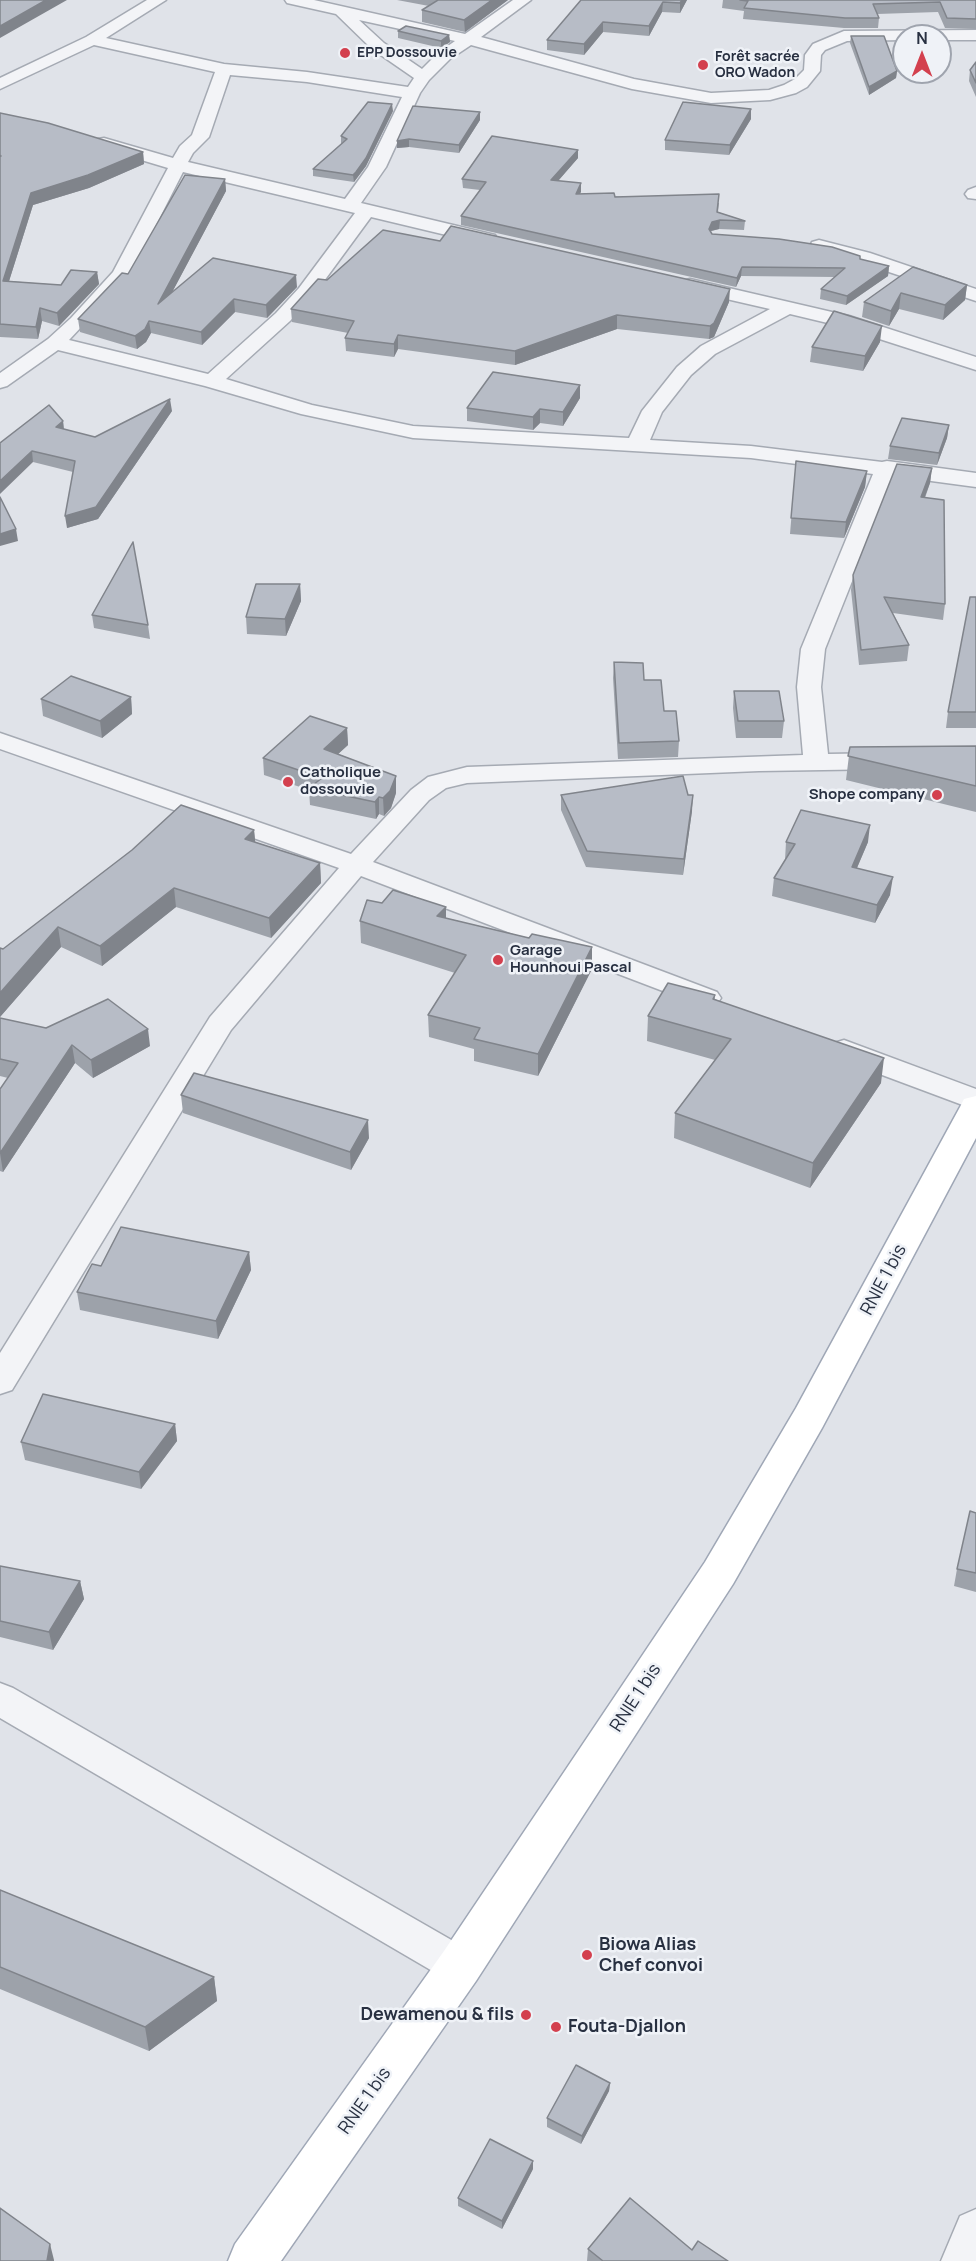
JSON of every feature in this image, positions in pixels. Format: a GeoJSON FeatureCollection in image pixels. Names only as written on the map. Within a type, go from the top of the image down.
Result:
{"type":"FeatureCollection","features":[{"type":"Feature","properties":{"kind":"main road","name":"RNIE 1 bis"},"geometry":{"type":"LineString","coordinates":[[252,2261],[459,1966],[719,1573],[809,1418],[976,1107]]}},
{"type":"Feature","properties":{"kind":"street"},"geometry":{"type":"LineString","coordinates":[[0,84],[92,40],[158,0]]}},
{"type":"Feature","properties":{"kind":"street"},"geometry":{"type":"LineString","coordinates":[[293,0],[468,39],[632,84],[711,98],[770,95],[790,89],[801,83],[812,71],[813,55],[819,47],[844,36],[976,35]]}},
{"type":"Feature","properties":{"kind":"street"},"geometry":{"type":"LineString","coordinates":[[212,381],[259,341],[306,292],[358,209],[412,93],[423,78],[444,56],[523,0]]}},
{"type":"Feature","properties":{"kind":"street"},"geometry":{"type":"LineString","coordinates":[[340,10],[378,46],[423,78]]}},
{"type":"Feature","properties":{"kind":"street"},"geometry":{"type":"LineString","coordinates":[[92,40],[224,69],[307,77],[412,93]]}},
{"type":"Feature","properties":{"kind":"street"},"geometry":{"type":"LineString","coordinates":[[0,382],[55,343],[93,307],[121,274],[177,165],[186,150],[200,137],[224,69]]}},
{"type":"Feature","properties":{"kind":"street"},"geometry":{"type":"LineString","coordinates":[[84,136],[177,165],[503,242]]}},
{"type":"Feature","properties":{"kind":"street"},"geometry":{"type":"LineString","coordinates":[[799,242],[863,257],[976,295]]}},
{"type":"Feature","properties":{"kind":"street"},"geometry":{"type":"LineString","coordinates":[[887,288],[908,273]]}},
{"type":"Feature","properties":{"kind":"street"},"geometry":{"type":"LineString","coordinates":[[675,281],[842,320],[976,364]]}},
{"type":"Feature","properties":{"kind":"street"},"geometry":{"type":"LineString","coordinates":[[842,320],[863,305]]}},
{"type":"Feature","properties":{"kind":"street"},"geometry":{"type":"LineString","coordinates":[[636,446],[652,411],[684,371],[708,350],[789,307]]}},
{"type":"Feature","properties":{"kind":"street"},"geometry":{"type":"LineString","coordinates":[[55,343],[212,381],[308,410],[402,430],[751,452],[976,480]]}},
{"type":"Feature","properties":{"kind":"street"},"geometry":{"type":"LineString","coordinates":[[816,761],[809,687],[813,649],[886,467]]}},
{"type":"Feature","properties":{"kind":"street"},"geometry":{"type":"LineString","coordinates":[[0,741],[356,865],[732,1008]]}},
{"type":"Feature","properties":{"kind":"street"},"geometry":{"type":"LineString","coordinates":[[0,1381],[220,1024],[356,865],[420,795],[437,783],[449,778],[490,774],[816,761],[919,761]]}},
{"type":"Feature","properties":{"kind":"street"},"geometry":{"type":"LineString","coordinates":[[821,1041],[976,1100]]}},
{"type":"Feature","properties":{"kind":"street"},"geometry":{"type":"LineString","coordinates":[[0,1699],[459,1966]]}},
{"type":"Feature","properties":{"kind":"street"},"geometry":{"type":"LineString","coordinates":[[963,2261],[976,2231]]}},
{"type":"Feature","properties":{"kind":"building"},"geometry":{"type":"Polygon","coordinates":[[[0,0],[46,0],[0,26],[0,0]]]}},
{"type":"Feature","properties":{"kind":"building"},"geometry":{"type":"Polygon","coordinates":[[[438,0],[492,0],[464,20],[422,10],[438,0]]]}},
{"type":"Feature","properties":{"kind":"building"},"geometry":{"type":"Polygon","coordinates":[[[581,0],[682,0],[680,3],[663,2],[649,26],[603,22],[584,44],[547,40],[581,0]]]}},
{"type":"Feature","properties":{"kind":"building"},"geometry":{"type":"Polygon","coordinates":[[[740,0],[976,0],[976,19],[947,18],[940,2],[873,4],[879,18],[845,18],[744,8],[748,1],[740,0]]]}},
{"type":"Feature","properties":{"kind":"building"},"geometry":{"type":"Polygon","coordinates":[[[406,26],[449,35],[441,41],[398,31],[406,26]]]}},
{"type":"Feature","properties":{"kind":"building"},"geometry":{"type":"Polygon","coordinates":[[[851,36],[884,36],[892,58],[892,74],[869,87],[851,36]]]}},
{"type":"Feature","properties":{"kind":"building"},"geometry":{"type":"Polygon","coordinates":[[[976,62],[976,83],[970,70],[976,62]]]}},
{"type":"Feature","properties":{"kind":"building"},"geometry":{"type":"Polygon","coordinates":[[[368,102],[392,104],[366,158],[356,172],[353,175],[313,169],[347,139],[341,136],[368,102]]]}},
{"type":"Feature","properties":{"kind":"building"},"geometry":{"type":"Polygon","coordinates":[[[683,102],[751,109],[730,145],[665,140],[683,102]]]}},
{"type":"Feature","properties":{"kind":"building"},"geometry":{"type":"Polygon","coordinates":[[[413,106],[480,112],[459,145],[409,139],[397,141],[413,106]]]}},
{"type":"Feature","properties":{"kind":"building"},"geometry":{"type":"Polygon","coordinates":[[[0,113],[48,123],[143,152],[88,175],[31,193],[3,281],[61,285],[71,270],[97,272],[57,313],[40,308],[36,327],[0,324],[0,113]]]}},
{"type":"Feature","properties":{"kind":"building"},"geometry":{"type":"Polygon","coordinates":[[[492,136],[578,150],[551,180],[581,183],[576,194],[614,193],[615,197],[719,194],[717,212],[745,221],[712,222],[709,229],[712,234],[779,239],[832,247],[860,256],[860,259],[889,266],[847,296],[821,289],[845,268],[742,267],[737,278],[461,216],[486,182],[462,179],[492,136]]]}},
{"type":"Feature","properties":{"kind":"building"},"geometry":{"type":"Polygon","coordinates":[[[185,175],[225,179],[158,304],[213,258],[296,275],[266,305],[234,299],[201,332],[149,321],[145,329],[135,336],[78,319],[122,273],[128,274],[185,175]]]}},
{"type":"Feature","properties":{"kind":"building"},"geometry":{"type":"Polygon","coordinates":[[[451,226],[730,289],[714,323],[710,326],[617,315],[515,351],[398,335],[394,344],[345,338],[354,321],[291,309],[318,279],[327,280],[383,230],[440,241],[451,226]]]}},
{"type":"Feature","properties":{"kind":"building"},"geometry":{"type":"Polygon","coordinates":[[[913,267],[967,285],[945,305],[901,293],[891,311],[864,302],[913,267]]]}},
{"type":"Feature","properties":{"kind":"building"},"geometry":{"type":"Polygon","coordinates":[[[834,311],[882,326],[865,356],[812,347],[834,311]]]}},
{"type":"Feature","properties":{"kind":"building"},"geometry":{"type":"Polygon","coordinates":[[[493,372],[580,385],[563,412],[540,409],[533,417],[467,408],[493,372]]]}},
{"type":"Feature","properties":{"kind":"building"},"geometry":{"type":"Polygon","coordinates":[[[170,399],[96,507],[65,516],[75,461],[32,451],[0,481],[0,443],[49,405],[63,421],[56,427],[95,437],[170,399]]]}},
{"type":"Feature","properties":{"kind":"building"},"geometry":{"type":"Polygon","coordinates":[[[902,418],[949,425],[939,453],[890,446],[902,418]]]}},
{"type":"Feature","properties":{"kind":"building"},"geometry":{"type":"Polygon","coordinates":[[[796,461],[867,471],[846,522],[791,518],[796,461]]]}},
{"type":"Feature","properties":{"kind":"building"},"geometry":{"type":"Polygon","coordinates":[[[897,464],[932,468],[921,497],[944,500],[945,604],[884,597],[909,645],[861,650],[853,575],[897,464]]]}},
{"type":"Feature","properties":{"kind":"building"},"geometry":{"type":"Polygon","coordinates":[[[0,497],[16,529],[0,534],[0,497]]]}},
{"type":"Feature","properties":{"kind":"building"},"geometry":{"type":"Polygon","coordinates":[[[133,542],[148,625],[92,615],[133,542]]]}},
{"type":"Feature","properties":{"kind":"building"},"geometry":{"type":"Polygon","coordinates":[[[256,584],[300,584],[285,619],[246,617],[256,584]]]}},
{"type":"Feature","properties":{"kind":"building"},"geometry":{"type":"Polygon","coordinates":[[[970,597],[976,597],[976,712],[948,712],[970,597]]]}},
{"type":"Feature","properties":{"kind":"building"},"geometry":{"type":"Polygon","coordinates":[[[614,662],[643,663],[644,680],[661,680],[664,711],[676,711],[679,741],[619,743],[614,662]]]}},
{"type":"Feature","properties":{"kind":"building"},"geometry":{"type":"Polygon","coordinates":[[[71,676],[131,697],[100,721],[41,699],[71,676]]]}},
{"type":"Feature","properties":{"kind":"building"},"geometry":{"type":"Polygon","coordinates":[[[734,691],[779,691],[784,721],[738,721],[734,691]]]}},
{"type":"Feature","properties":{"kind":"building"},"geometry":{"type":"Polygon","coordinates":[[[310,716],[347,728],[324,749],[396,776],[390,791],[383,798],[379,797],[375,802],[309,788],[322,778],[263,758],[310,716]]]}},
{"type":"Feature","properties":{"kind":"building"},"geometry":{"type":"Polygon","coordinates":[[[976,746],[976,786],[848,756],[850,747],[976,746]]]}},
{"type":"Feature","properties":{"kind":"building"},"geometry":{"type":"Polygon","coordinates":[[[683,776],[688,795],[693,795],[684,859],[587,851],[561,795],[683,776]]]}},
{"type":"Feature","properties":{"kind":"building"},"geometry":{"type":"Polygon","coordinates":[[[181,805],[254,830],[245,839],[320,863],[269,918],[174,888],[100,946],[58,927],[0,993],[0,948],[3,949],[132,850],[181,805]]]}},
{"type":"Feature","properties":{"kind":"building"},"geometry":{"type":"Polygon","coordinates":[[[801,810],[870,825],[852,867],[893,877],[877,905],[774,878],[795,844],[786,842],[801,810]]]}},
{"type":"Feature","properties":{"kind":"building"},"geometry":{"type":"Polygon","coordinates":[[[393,890],[446,907],[437,916],[529,938],[532,934],[592,947],[538,1054],[474,1039],[480,1028],[428,1015],[466,955],[360,921],[367,900],[382,903],[393,890]]]}},
{"type":"Feature","properties":{"kind":"building"},"geometry":{"type":"Polygon","coordinates":[[[668,983],[715,995],[713,999],[884,1058],[813,1163],[675,1113],[731,1039],[648,1016],[668,983]]]}},
{"type":"Feature","properties":{"kind":"building"},"geometry":{"type":"Polygon","coordinates":[[[108,999],[148,1029],[91,1060],[72,1045],[0,1153],[0,1089],[18,1063],[0,1059],[0,1018],[46,1028],[108,999]]]}},
{"type":"Feature","properties":{"kind":"building"},"geometry":{"type":"Polygon","coordinates":[[[194,1073],[368,1120],[350,1152],[181,1095],[194,1073]]]}},
{"type":"Feature","properties":{"kind":"building"},"geometry":{"type":"Polygon","coordinates":[[[121,1227],[249,1252],[216,1321],[77,1292],[92,1264],[101,1266],[121,1227]]]}},
{"type":"Feature","properties":{"kind":"building"},"geometry":{"type":"Polygon","coordinates":[[[43,1394],[175,1424],[139,1472],[21,1442],[43,1394]]]}},
{"type":"Feature","properties":{"kind":"building"},"geometry":{"type":"Polygon","coordinates":[[[970,1511],[976,1513],[976,1573],[957,1569],[970,1511]]]}},
{"type":"Feature","properties":{"kind":"building"},"geometry":{"type":"Polygon","coordinates":[[[0,1566],[80,1581],[49,1632],[0,1621],[0,1566]]]}},
{"type":"Feature","properties":{"kind":"building"},"geometry":{"type":"Polygon","coordinates":[[[0,1890],[214,1977],[145,2027],[0,1967],[0,1890]]]}},
{"type":"Feature","properties":{"kind":"building"},"geometry":{"type":"Polygon","coordinates":[[[576,2065],[610,2083],[582,2136],[547,2118],[576,2065]]]}},
{"type":"Feature","properties":{"kind":"building"},"geometry":{"type":"Polygon","coordinates":[[[490,2139],[533,2161],[502,2221],[458,2198],[490,2139]]]}},
{"type":"Feature","properties":{"kind":"building"},"geometry":{"type":"Polygon","coordinates":[[[630,2198],[692,2250],[698,2241],[728,2261],[603,2261],[588,2249],[630,2198]]]}},
{"type":"Feature","properties":{"kind":"building"},"geometry":{"type":"Polygon","coordinates":[[[0,2208],[50,2244],[47,2261],[0,2261],[0,2208]]]}},
{"type":"Feature","properties":{"kind":"place","name":"EPP Dossouvie"},"geometry":{"type":"Point","coordinates":[345,53]}},
{"type":"Feature","properties":{"kind":"place","name":"Forêt sacrée ORO Wadon"},"geometry":{"type":"Point","coordinates":[703,65]}},
{"type":"Feature","properties":{"kind":"place","name":"Catholique dossouvie"},"geometry":{"type":"Point","coordinates":[288,782]}},
{"type":"Feature","properties":{"kind":"place","name":"Shope company"},"geometry":{"type":"Point","coordinates":[937,795]}},
{"type":"Feature","properties":{"kind":"place","name":"Garage Hounhoui Pascal"},"geometry":{"type":"Point","coordinates":[498,960]}},
{"type":"Feature","properties":{"kind":"place","name":"Biowa Alias Chef convoi"},"geometry":{"type":"Point","coordinates":[587,1955]}},
{"type":"Feature","properties":{"kind":"place","name":"Dewamenou & fils"},"geometry":{"type":"Point","coordinates":[526,2015]}},
{"type":"Feature","properties":{"kind":"place","name":"Fouta-Djallon"},"geometry":{"type":"Point","coordinates":[556,2027]}}]}
